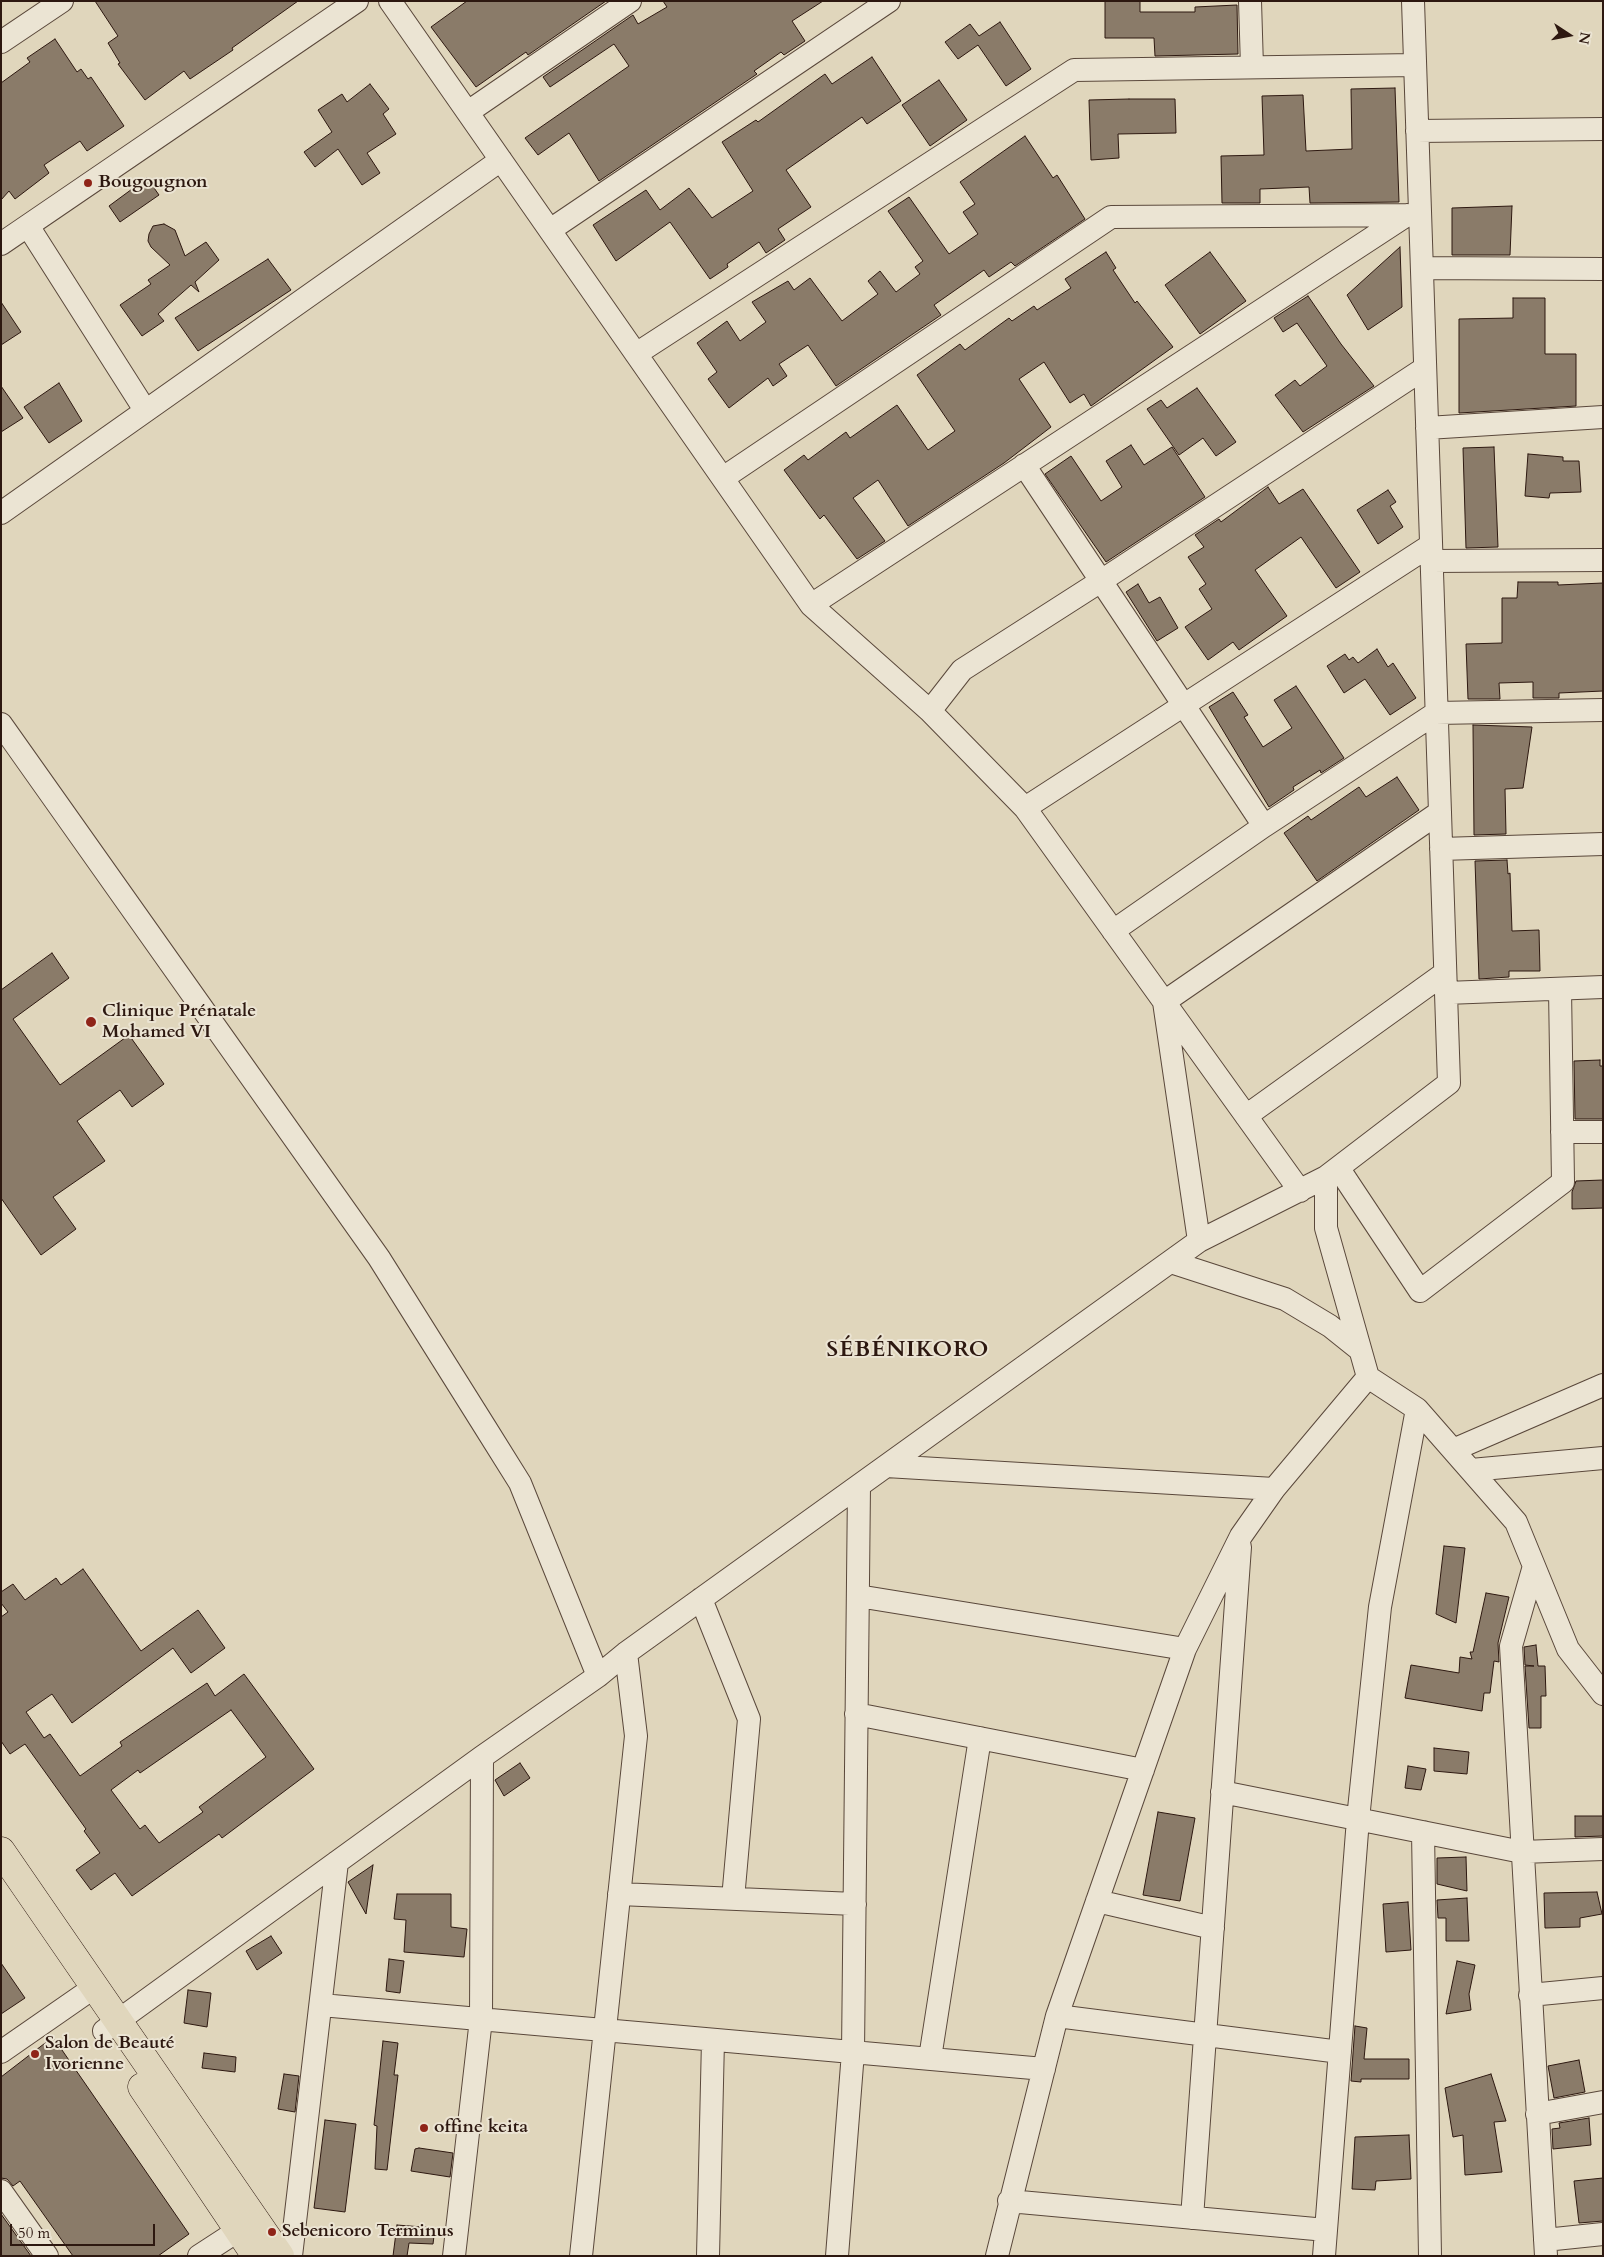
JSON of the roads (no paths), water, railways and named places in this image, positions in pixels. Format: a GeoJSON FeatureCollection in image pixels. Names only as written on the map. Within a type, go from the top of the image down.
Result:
{"type":"FeatureCollection","features":[{"type":"Feature","properties":{"kind":"highway"},"geometry":{"type":"LineString","coordinates":[[1,1851],[88,1991],[112,2026],[280,2256]]}},
{"type":"Feature","properties":{"kind":"highway"},"geometry":{"type":"LineString","coordinates":[[1,1884],[88,1991]]}},
{"type":"Feature","properties":{"kind":"highway"},"geometry":{"type":"LineString","coordinates":[[112,2026],[256,2256]]}},
{"type":"Feature","properties":{"kind":"street"},"geometry":{"type":"LineString","coordinates":[[1,42],[62,1]]}},
{"type":"Feature","properties":{"kind":"street"},"geometry":{"type":"LineString","coordinates":[[390,1],[811,605],[930,711],[1025,808],[1300,1191]]}},
{"type":"Feature","properties":{"kind":"street"},"geometry":{"type":"LineString","coordinates":[[468,112],[630,1]]}},
{"type":"Feature","properties":{"kind":"street"},"geometry":{"type":"LineString","coordinates":[[550,230],[889,1]]}},
{"type":"Feature","properties":{"kind":"street"},"geometry":{"type":"LineString","coordinates":[[1250,1],[1252,68]]}},
{"type":"Feature","properties":{"kind":"street"},"geometry":{"type":"LineString","coordinates":[[112,2026],[482,1757],[598,1676],[626,1653],[1200,1241],[1333,1173],[1449,1083],[1422,268],[1413,215],[1417,131],[1413,1]]}},
{"type":"Feature","properties":{"kind":"street"},"geometry":{"type":"LineString","coordinates":[[1,244],[349,3]]}},
{"type":"Feature","properties":{"kind":"street"},"geometry":{"type":"LineString","coordinates":[[636,354],[1074,70],[1415,65]]}},
{"type":"Feature","properties":{"kind":"street"},"geometry":{"type":"LineString","coordinates":[[1417,131],[1603,129]]}},
{"type":"Feature","properties":{"kind":"street"},"geometry":{"type":"LineString","coordinates":[[1,514],[145,410],[501,160]]}},
{"type":"Feature","properties":{"kind":"street"},"geometry":{"type":"LineString","coordinates":[[811,605],[1024,465],[1413,215]]}},
{"type":"Feature","properties":{"kind":"street"},"geometry":{"type":"LineString","coordinates":[[722,478],[1112,217],[1413,215]]}},
{"type":"Feature","properties":{"kind":"street"},"geometry":{"type":"LineString","coordinates":[[28,226],[145,410]]}},
{"type":"Feature","properties":{"kind":"street"},"geometry":{"type":"LineString","coordinates":[[1422,268],[1603,269]]}},
{"type":"Feature","properties":{"kind":"street"},"geometry":{"type":"LineString","coordinates":[[930,711],[962,670],[1425,368]]}},
{"type":"Feature","properties":{"kind":"street"},"geometry":{"type":"LineString","coordinates":[[1427,428],[1603,417]]}},
{"type":"Feature","properties":{"kind":"street"},"geometry":{"type":"LineString","coordinates":[[1024,465],[1264,826]]}},
{"type":"Feature","properties":{"kind":"street"},"geometry":{"type":"LineString","coordinates":[[1025,808],[1183,704],[1431,553],[1603,560]]}},
{"type":"Feature","properties":{"kind":"street"},"geometry":{"type":"LineString","coordinates":[[1113,931],[1264,826],[1436,712],[1603,710]]}},
{"type":"Feature","properties":{"kind":"street"},"geometry":{"type":"LineString","coordinates":[[1,724],[379,1258],[480,1419],[520,1483],[598,1676]]}},
{"type":"Feature","properties":{"kind":"street"},"geometry":{"type":"LineString","coordinates":[[1164,1002],[1440,812]]}},
{"type":"Feature","properties":{"kind":"street"},"geometry":{"type":"LineString","coordinates":[[1441,849],[1603,844]]}},
{"type":"Feature","properties":{"kind":"street"},"geometry":{"type":"LineString","coordinates":[[1246,1116],[1446,983],[1560,989],[1603,987]]}},
{"type":"Feature","properties":{"kind":"street"},"geometry":{"type":"LineString","coordinates":[[1333,1173],[1420,1291],[1563,1182],[1560,989]]}},
{"type":"Feature","properties":{"kind":"street"},"geometry":{"type":"LineString","coordinates":[[1164,1002],[1200,1241]]}},
{"type":"Feature","properties":{"kind":"street"},"geometry":{"type":"LineString","coordinates":[[1562,1132],[1603,1132]]}},
{"type":"Feature","properties":{"kind":"street"},"geometry":{"type":"LineString","coordinates":[[1333,1173],[1326,1228],[1368,1377],[1417,1409],[1516,1522],[1568,1648],[1603,1694]]}},
{"type":"Feature","properties":{"kind":"street"},"geometry":{"type":"LineString","coordinates":[[1171,1262],[1285,1299],[1330,1326],[1360,1350]]}},
{"type":"Feature","properties":{"kind":"street"},"geometry":{"type":"LineString","coordinates":[[997,2256],[1009,2201],[1057,2016],[1185,1649],[1240,1536],[1274,1489],[1368,1377]]}},
{"type":"Feature","properties":{"kind":"street"},"geometry":{"type":"LineString","coordinates":[[1453,1450],[1603,1385]]}},
{"type":"Feature","properties":{"kind":"street"},"geometry":{"type":"LineString","coordinates":[[1324,2256],[1358,1819],[1380,1607],[1417,1409]]}},
{"type":"Feature","properties":{"kind":"street"},"geometry":{"type":"LineString","coordinates":[[1471,1470],[1603,1458]]}},
{"type":"Feature","properties":{"kind":"street"},"geometry":{"type":"LineString","coordinates":[[886,1466],[1274,1489]]}},
{"type":"Feature","properties":{"kind":"street"},"geometry":{"type":"LineString","coordinates":[[837,2256],[853,2052],[859,1486]]}},
{"type":"Feature","properties":{"kind":"street"},"geometry":{"type":"LineString","coordinates":[[1192,2218],[1240,1536]]}},
{"type":"Feature","properties":{"kind":"street"},"geometry":{"type":"LineString","coordinates":[[1534,1566],[1511,1646],[1545,2248],[1603,2234]]}},
{"type":"Feature","properties":{"kind":"street"},"geometry":{"type":"LineString","coordinates":[[858,1596],[1185,1649]]}},
{"type":"Feature","properties":{"kind":"street"},"geometry":{"type":"LineString","coordinates":[[702,1599],[748,1719],[733,1899]]}},
{"type":"Feature","properties":{"kind":"street"},"geometry":{"type":"LineString","coordinates":[[581,2256],[636,1736],[626,1653]]}},
{"type":"Feature","properties":{"kind":"street"},"geometry":{"type":"LineString","coordinates":[[856,1714],[1143,1770]]}},
{"type":"Feature","properties":{"kind":"street"},"geometry":{"type":"LineString","coordinates":[[930,2058],[980,1738]]}},
{"type":"Feature","properties":{"kind":"street"},"geometry":{"type":"LineString","coordinates":[[454,2256],[481,2019],[482,1757]]}},
{"type":"Feature","properties":{"kind":"street"},"geometry":{"type":"LineString","coordinates":[[1222,1792],[1522,1852],[1603,1849]]}},
{"type":"Feature","properties":{"kind":"street"},"geometry":{"type":"LineString","coordinates":[[1423,1832],[1430,2256]]}},
{"type":"Feature","properties":{"kind":"street"},"geometry":{"type":"LineString","coordinates":[[291,2256],[337,1862]]}},
{"type":"Feature","properties":{"kind":"street"},"geometry":{"type":"LineString","coordinates":[[619,1894],[855,1904]]}},
{"type":"Feature","properties":{"kind":"street"},"geometry":{"type":"LineString","coordinates":[[1097,1901],[1212,1928]]}},
{"type":"Feature","properties":{"kind":"street"},"geometry":{"type":"LineString","coordinates":[[1530,1995],[1603,1988]]}},
{"type":"Feature","properties":{"kind":"street"},"geometry":{"type":"LineString","coordinates":[[1,2052],[88,1991]]}},
{"type":"Feature","properties":{"kind":"street"},"geometry":{"type":"LineString","coordinates":[[320,2005],[1044,2069]]}},
{"type":"Feature","properties":{"kind":"street"},"geometry":{"type":"LineString","coordinates":[[1057,2016],[1340,2052]]}},
{"type":"Feature","properties":{"kind":"street"},"geometry":{"type":"LineString","coordinates":[[708,2256],[713,2040]]}},
{"type":"Feature","properties":{"kind":"street"},"geometry":{"type":"LineString","coordinates":[[1537,2114],[1603,2102]]}},
{"type":"Feature","properties":{"kind":"street"},"geometry":{"type":"LineString","coordinates":[[1,2191],[47,2256]]}},
{"type":"Feature","properties":{"kind":"street"},"geometry":{"type":"LineString","coordinates":[[1009,2201],[1326,2230]]}},
{"type":"Feature","properties":{"kind":"street"},"geometry":{"type":"LineString","coordinates":[[199,2256],[239,2230]]}},
{"type":"Feature","properties":{"kind":"place","name":"Bougougnon"},"geometry":{"type":"Point","coordinates":[88,183]}},
{"type":"Feature","properties":{"kind":"place","name":"Clinique Prénatale Mohamed VI"},"geometry":{"type":"Point","coordinates":[91,1022]}},
{"type":"Feature","properties":{"kind":"place","name":"Salon de Beauté Ivorienne"},"geometry":{"type":"Point","coordinates":[35,2054]}},
{"type":"Feature","properties":{"kind":"place","name":"offine keita"},"geometry":{"type":"Point","coordinates":[424,2128]}},
{"type":"Feature","properties":{"kind":"place","name":"Sebenicoro Terminus"},"geometry":{"type":"Point","coordinates":[272,2232]}},
{"type":"Feature","properties":{"kind":"district","name":"SÉBÉNIKORO"},"geometry":{"type":"Point","coordinates":[908,1351]}}]}
